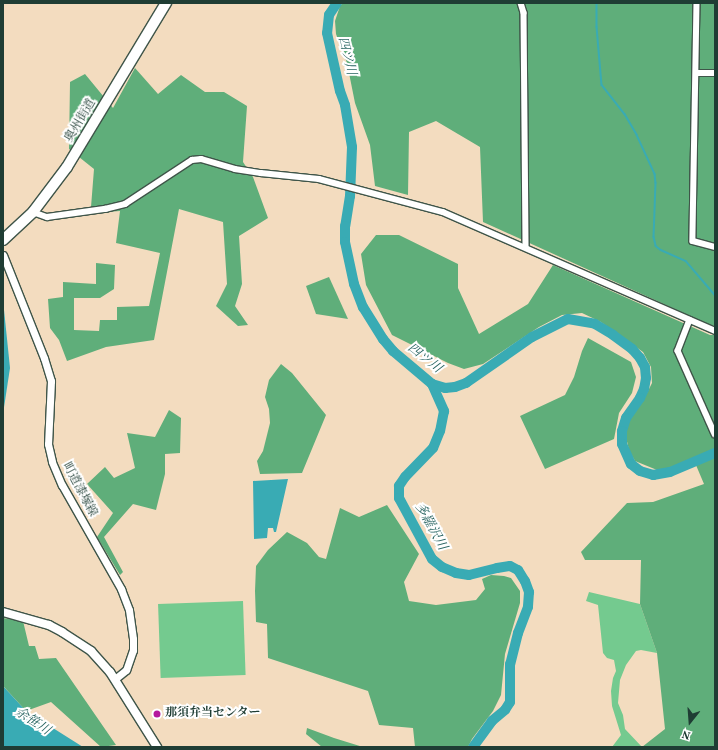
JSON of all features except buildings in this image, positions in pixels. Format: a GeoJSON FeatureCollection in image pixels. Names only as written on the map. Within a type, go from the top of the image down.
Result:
{"type":"FeatureCollection","features":[{"type":"Feature","properties":{"kind":"highway","name":"奥州街道"},"geometry":{"type":"LineString","coordinates":[[3,240],[33,212],[81,146],[166,3]]}},
{"type":"Feature","properties":{"kind":"main road"},"geometry":{"type":"LineString","coordinates":[[3,612],[33,619],[62,632],[91,651],[115,679],[157,747]]}},
{"type":"Feature","properties":{"kind":"street"},"geometry":{"type":"LineString","coordinates":[[522,3],[524,13],[526,247]]}},
{"type":"Feature","properties":{"kind":"street"},"geometry":{"type":"LineString","coordinates":[[697,3],[693,241],[715,247]]}},
{"type":"Feature","properties":{"kind":"street"},"geometry":{"type":"LineString","coordinates":[[696,73],[715,73]]}},
{"type":"Feature","properties":{"kind":"street"},"geometry":{"type":"LineString","coordinates":[[33,212],[47,216],[105,209],[125,204],[192,160],[201,159],[235,169],[332,182],[367,190],[443,212],[526,247],[715,331]]}},
{"type":"Feature","properties":{"kind":"street","name":"町道漆塚線"},"geometry":{"type":"LineString","coordinates":[[3,255],[50,375],[52,391],[48,444],[52,462],[62,485],[121,589],[129,610],[133,650],[126,670],[115,679]]}},
{"type":"Feature","properties":{"kind":"street"},"geometry":{"type":"LineString","coordinates":[[690,320],[678,351],[715,434]]}},
{"type":"Feature","properties":{"kind":"green space"},"geometry":{"type":"Polygon","coordinates":[[[343,3],[715,3],[715,326],[483,222],[480,147],[436,121],[409,132],[408,195],[375,186],[370,145],[355,103],[347,63],[336,34],[335,21],[340,6],[343,3]]]}},
{"type":"Feature","properties":{"kind":"green space"},"geometry":{"type":"Polygon","coordinates":[[[135,68],[158,94],[181,75],[205,92],[224,92],[247,106],[243,162],[253,177],[268,218],[239,236],[242,284],[235,306],[248,325],[238,326],[216,306],[227,284],[223,222],[179,209],[154,340],[106,347],[67,361],[59,340],[50,328],[48,299],[63,297],[63,282],[96,284],[96,263],[115,265],[114,289],[100,298],[74,298],[74,330],[99,331],[100,320],[117,320],[117,307],[149,306],[160,253],[116,243],[120,211],[93,213],[91,207],[94,169],[69,149],[70,82],[85,74],[113,108],[135,68]]]}},
{"type":"Feature","properties":{"kind":"green space"},"geometry":{"type":"Polygon","coordinates":[[[376,235],[399,235],[458,264],[458,288],[479,334],[528,304],[553,265],[710,335],[715,335],[715,747],[642,747],[665,729],[657,653],[640,604],[641,560],[585,560],[581,552],[627,503],[653,502],[704,484],[693,458],[669,468],[657,470],[635,461],[629,450],[625,433],[630,416],[643,401],[652,383],[651,367],[643,352],[601,322],[582,313],[562,315],[539,327],[483,364],[464,369],[448,363],[392,335],[366,285],[361,254],[376,235]]]}},
{"type":"Feature","properties":{"kind":"green space"},"geometry":{"type":"Polygon","coordinates":[[[329,277],[348,319],[316,314],[306,286],[329,277]]]}},
{"type":"Feature","properties":{"kind":"green space"},"geometry":{"type":"Polygon","coordinates":[[[588,338],[631,362],[636,377],[632,393],[619,413],[614,439],[545,469],[520,416],[565,395],[574,377],[582,351],[588,338]]]}},
{"type":"Feature","properties":{"kind":"green space"},"geometry":{"type":"Polygon","coordinates":[[[281,364],[292,373],[326,415],[302,473],[260,474],[257,461],[263,451],[270,423],[269,409],[265,397],[269,380],[281,364]]]}},
{"type":"Feature","properties":{"kind":"green space"},"geometry":{"type":"Polygon","coordinates":[[[169,410],[181,418],[180,453],[165,454],[165,474],[156,510],[133,504],[104,537],[123,572],[120,575],[97,537],[113,513],[87,484],[105,467],[114,478],[135,468],[127,433],[155,437],[169,410]]]}},
{"type":"Feature","properties":{"kind":"green space"},"geometry":{"type":"Polygon","coordinates":[[[387,505],[419,554],[404,582],[409,601],[436,605],[476,600],[485,589],[482,579],[491,575],[511,578],[520,591],[520,603],[505,654],[501,695],[493,711],[472,739],[468,747],[415,747],[413,728],[379,725],[368,691],[268,658],[267,624],[256,622],[255,591],[256,566],[268,550],[287,532],[307,543],[319,557],[326,559],[340,508],[359,517],[387,505]]]}},
{"type":"Feature","properties":{"kind":"green space"},"geometry":{"type":"Polygon","coordinates":[[[589,592],[640,604],[657,653],[641,650],[636,651],[626,665],[620,680],[618,703],[623,715],[625,729],[642,747],[612,747],[621,735],[612,706],[611,691],[613,678],[616,671],[614,660],[607,658],[603,653],[598,605],[586,601],[589,592]]]}},
{"type":"Feature","properties":{"kind":"green space"},"geometry":{"type":"Polygon","coordinates":[[[243,601],[246,675],[161,678],[158,604],[243,601]]]}},
{"type":"Feature","properties":{"kind":"green space"},"geometry":{"type":"Polygon","coordinates":[[[3,618],[23,621],[29,646],[35,646],[39,659],[56,658],[116,745],[101,747],[51,702],[26,711],[3,686],[3,618]]]}},
{"type":"Feature","properties":{"kind":"green space"},"geometry":{"type":"Polygon","coordinates":[[[307,728],[363,747],[322,747],[306,734],[307,728]]]}},
{"type":"Feature","properties":{"kind":"water"},"geometry":{"type":"Polygon","coordinates":[[[3,300],[10,368],[3,414],[3,300]]]}},
{"type":"Feature","properties":{"kind":"water"},"geometry":{"type":"Polygon","coordinates":[[[288,479],[276,532],[274,532],[273,528],[268,528],[267,538],[254,539],[253,481],[288,479]]]}},
{"type":"Feature","properties":{"kind":"water","name":"余笹川"},"geometry":{"type":"Polygon","coordinates":[[[3,686],[26,711],[83,747],[3,747],[3,686]]]}},
{"type":"Feature","properties":{"kind":"waterway","name":"四ツ川"},"geometry":{"type":"LineString","coordinates":[[337,3],[329,15],[327,33],[340,91],[345,105],[352,147],[350,196],[345,226],[345,242],[354,284],[363,307],[383,339],[393,351],[432,384],[445,388],[455,387],[466,383],[532,337],[568,319],[595,324],[632,349],[640,358],[645,367],[646,378],[644,389],[640,398],[626,418],[622,431],[622,444],[631,464],[640,471],[653,475],[670,472],[715,453]]}},
{"type":"Feature","properties":{"kind":"waterway"},"geometry":{"type":"LineString","coordinates":[[597,3],[597,27],[602,85],[625,114],[637,135],[655,174],[654,237],[656,246],[661,250],[686,261],[715,295]]}},
{"type":"Feature","properties":{"kind":"waterway","name":"多羅沢川"},"geometry":{"type":"LineString","coordinates":[[432,384],[444,411],[440,431],[433,448],[405,477],[399,486],[399,498],[432,559],[442,567],[456,573],[469,575],[510,566],[518,570],[525,581],[529,592],[528,607],[518,633],[510,664],[510,702],[505,710],[492,721],[473,747]]}},
{"type":"Feature","properties":{"kind":"place","name":"那須弁当センター"},"geometry":{"type":"Point","coordinates":[157,714]}}]}
